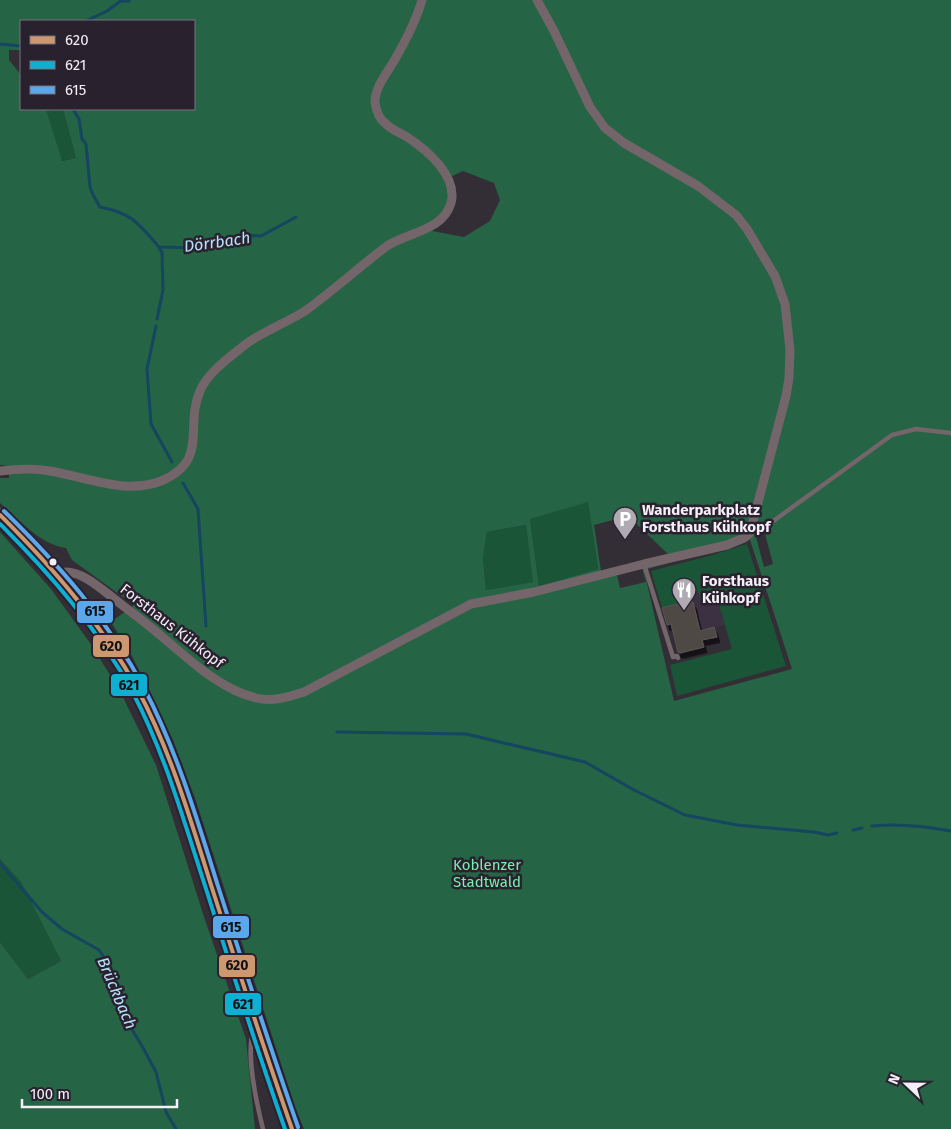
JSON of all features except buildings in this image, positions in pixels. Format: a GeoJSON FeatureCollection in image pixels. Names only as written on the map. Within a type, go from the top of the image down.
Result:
{"type":"FeatureCollection","features":[{"type":"Feature","properties":{"kind":"main road"},"geometry":{"type":"LineString","coordinates":[[0,515],[59,578],[86,611],[113,649],[137,688],[153,720],[182,794],[292,1129]]}},
{"type":"Feature","properties":{"kind":"street"},"geometry":{"type":"LineString","coordinates":[[0,471],[41,470],[130,487],[145,486],[173,475],[183,467],[190,456],[197,401],[203,386],[214,372],[248,343],[304,311],[389,245],[435,224],[444,216],[452,205],[452,195],[450,182],[442,169],[420,146],[384,122],[377,113],[375,104],[378,89],[403,44],[422,0]]}},
{"type":"Feature","properties":{"kind":"street"},"geometry":{"type":"LineString","coordinates":[[537,0],[590,107],[605,128],[624,143],[698,186],[736,215],[751,235],[779,285],[786,314],[790,350],[789,378],[750,533]]}},
{"type":"Feature","properties":{"kind":"street","name":"Forsthaus Kühkopf"},"geometry":{"type":"LineString","coordinates":[[59,578],[66,572],[79,575],[115,600],[208,674],[255,698],[276,699],[290,697],[309,689],[471,604],[534,592],[726,545],[744,538],[750,533]]}},
{"type":"Feature","properties":{"kind":"lane"},"geometry":{"type":"LineString","coordinates":[[750,533],[765,526],[889,436],[916,429],[951,433]]}},
{"type":"Feature","properties":{"kind":"lane"},"geometry":{"type":"LineString","coordinates":[[644,564],[672,657],[677,656],[678,658]]}},
{"type":"Feature","properties":{"kind":"lane"},"geometry":{"type":"LineString","coordinates":[[256,1024],[251,1037],[252,1069],[262,1129]]}},
{"type":"Feature","properties":{"kind":"shaded area"},"geometry":{"type":"Polygon","coordinates":[[[698,591],[715,595],[725,625],[687,634],[684,620],[697,617],[693,602],[677,604],[675,598],[698,591]]]}},
{"type":"Feature","properties":{"kind":"green space","name":"Koblenzer Stadtwald"},"geometry":{"type":"Polygon","coordinates":[[[0,0],[951,0],[951,1129],[304,1129],[295,1107],[196,801],[173,740],[132,656],[111,622],[134,605],[72,560],[66,548],[47,542],[0,503],[0,478],[9,478],[9,466],[0,465],[0,0]],[[463,171],[452,176],[456,195],[432,231],[464,237],[490,221],[500,200],[494,183],[463,171]],[[588,502],[530,519],[539,586],[598,569],[588,502]],[[628,516],[594,525],[601,571],[668,554],[628,516]],[[526,525],[487,532],[483,558],[486,590],[533,582],[526,525]],[[764,530],[755,533],[764,567],[773,564],[764,530]],[[750,540],[644,570],[674,701],[792,669],[750,540]],[[642,568],[617,575],[620,588],[646,582],[642,568]]]}},
{"type":"Feature","properties":{"kind":"green space"},"geometry":{"type":"Polygon","coordinates":[[[46,110],[63,110],[76,158],[61,161],[46,110]]]}},
{"type":"Feature","properties":{"kind":"green space"},"geometry":{"type":"Polygon","coordinates":[[[588,501],[598,570],[539,586],[530,519],[588,501]]]}},
{"type":"Feature","properties":{"kind":"green space"},"geometry":{"type":"Polygon","coordinates":[[[526,525],[534,582],[486,590],[483,558],[487,532],[526,525]]]}},
{"type":"Feature","properties":{"kind":"green space"},"geometry":{"type":"Polygon","coordinates":[[[0,532],[51,589],[90,643],[120,691],[156,765],[205,920],[246,1039],[255,1129],[0,1129],[0,942],[28,979],[61,961],[21,882],[0,859],[0,532]]]}},
{"type":"Feature","properties":{"kind":"green space"},"geometry":{"type":"Polygon","coordinates":[[[747,544],[786,666],[677,696],[670,665],[732,649],[716,595],[700,600],[698,591],[676,598],[677,604],[662,608],[651,571],[747,544]]]}},
{"type":"Feature","properties":{"kind":"green space"},"geometry":{"type":"Polygon","coordinates":[[[0,859],[21,882],[61,961],[28,979],[0,942],[0,859]]]}},
{"type":"Feature","properties":{"kind":"waterway"},"geometry":{"type":"LineString","coordinates":[[88,20],[107,11],[122,0]]}},
{"type":"Feature","properties":{"kind":"waterway"},"geometry":{"type":"LineString","coordinates":[[121,1],[129,1]]}},
{"type":"Feature","properties":{"kind":"waterway","name":"Dörrbach"},"geometry":{"type":"LineString","coordinates":[[0,44],[20,46]]}},
{"type":"Feature","properties":{"kind":"waterway","name":"Dörrbach"},"geometry":{"type":"LineString","coordinates":[[74,110],[79,119],[82,139],[86,144],[90,187],[100,207],[111,209],[127,216],[146,232],[159,247],[196,247],[236,241],[243,235],[261,236],[296,217]]}},
{"type":"Feature","properties":{"kind":"waterway"},"geometry":{"type":"LineString","coordinates":[[157,319],[163,290],[162,252],[159,248]]}},
{"type":"Feature","properties":{"kind":"waterway"},"geometry":{"type":"LineString","coordinates":[[156,326],[147,369],[151,424],[172,462]]}},
{"type":"Feature","properties":{"kind":"waterway"},"geometry":{"type":"LineString","coordinates":[[183,483],[198,509],[206,626]]}},
{"type":"Feature","properties":{"kind":"waterway"},"geometry":{"type":"LineString","coordinates":[[337,732],[466,734],[585,762],[634,790],[685,815],[737,825],[828,835],[837,833]]}},
{"type":"Feature","properties":{"kind":"waterway"},"geometry":{"type":"LineString","coordinates":[[872,826],[912,826],[951,831]]}},
{"type":"Feature","properties":{"kind":"waterway"},"geometry":{"type":"LineString","coordinates":[[853,830],[862,828]]}},
{"type":"Feature","properties":{"kind":"waterway","name":"Brückbach"},"geometry":{"type":"LineString","coordinates":[[0,863],[42,912],[62,929],[99,950],[108,963],[123,1015],[156,1072],[166,1112],[176,1129]]}},
{"type":"Feature","properties":{"kind":"transit line","name":"615"},"geometry":{"type":"LineString","coordinates":[[4,511],[63,573],[99,617],[130,663],[156,712],[186,786],[257,1007],[298,1127]]}},
{"type":"Feature","properties":{"kind":"transit line","name":"620"},"geometry":{"type":"LineString","coordinates":[[0,515],[39,555],[109,642],[150,714],[180,787],[251,1009],[292,1129]]}},
{"type":"Feature","properties":{"kind":"transit line","name":"621"},"geometry":{"type":"LineString","coordinates":[[0,524],[56,583],[89,625],[120,670],[145,717],[174,791],[285,1129]]}},
{"type":"Feature","properties":{"kind":"place","name":"Wanderparkplatz Forsthaus Kühkopf"},"geometry":{"type":"Point","coordinates":[625,540]}},
{"type":"Feature","properties":{"kind":"place","name":"Forsthaus Kühkopf"},"geometry":{"type":"Point","coordinates":[684,611]}}]}
